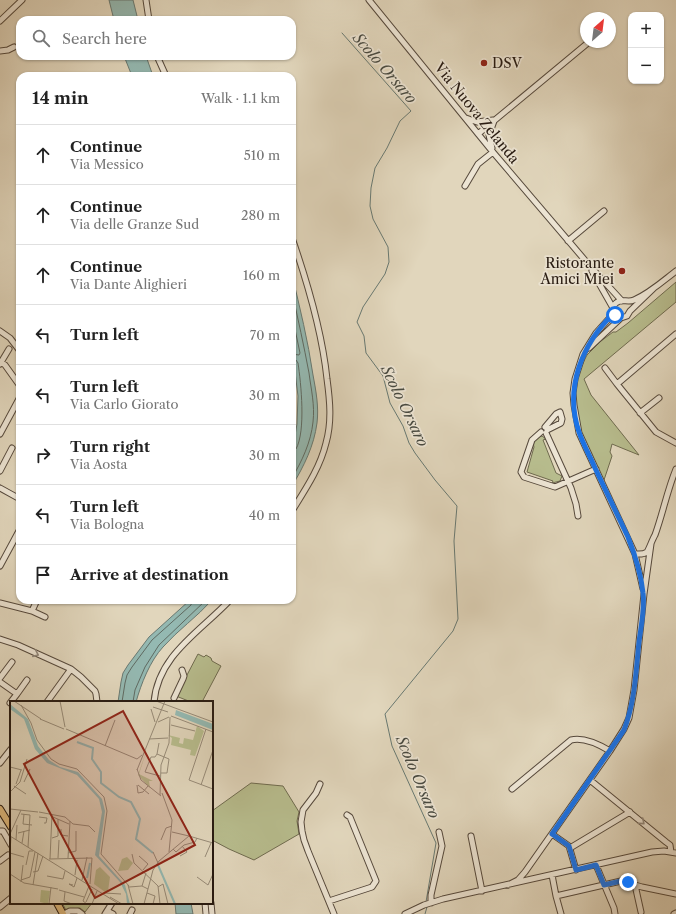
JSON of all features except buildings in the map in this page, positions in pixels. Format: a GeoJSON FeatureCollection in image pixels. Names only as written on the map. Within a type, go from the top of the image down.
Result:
{"type":"FeatureCollection","features":[{"type":"Feature","properties":{"kind":"main road"},"geometry":{"type":"LineString","coordinates":[[0,809],[10,825]]}},
{"type":"Feature","properties":{"kind":"main road"},"geometry":{"type":"LineString","coordinates":[[55,904],[63,913]]}},
{"type":"Feature","properties":{"kind":"main road"},"geometry":{"type":"LineString","coordinates":[[58,904],[63,913]]}},
{"type":"Feature","properties":{"kind":"street"},"geometry":{"type":"LineString","coordinates":[[0,21],[22,0]]}},
{"type":"Feature","properties":{"kind":"street"},"geometry":{"type":"LineString","coordinates":[[146,0],[148,16]]}},
{"type":"Feature","properties":{"kind":"street","name":"Via Nuova Zelanda"},"geometry":{"type":"LineString","coordinates":[[369,0],[478,134],[568,241],[613,292],[624,301]]}},
{"type":"Feature","properties":{"kind":"street"},"geometry":{"type":"LineString","coordinates":[[0,51],[8,50],[14,46]]}},
{"type":"Feature","properties":{"kind":"street"},"geometry":{"type":"LineString","coordinates":[[478,134],[582,48]]}},
{"type":"Feature","properties":{"kind":"street"},"geometry":{"type":"LineString","coordinates":[[159,60],[164,72]]}},
{"type":"Feature","properties":{"kind":"street"},"geometry":{"type":"LineString","coordinates":[[465,118],[477,122],[494,120]]}},
{"type":"Feature","properties":{"kind":"street"},"geometry":{"type":"LineString","coordinates":[[465,186],[478,164],[493,151],[489,135],[494,120]]}},
{"type":"Feature","properties":{"kind":"street"},"geometry":{"type":"LineString","coordinates":[[568,241],[604,211]]}},
{"type":"Feature","properties":{"kind":"street"},"geometry":{"type":"LineString","coordinates":[[296,250],[307,283],[320,333],[327,374],[330,417],[326,443],[321,458],[308,485],[296,504]]}},
{"type":"Feature","properties":{"kind":"street","name":"Via Nuova Zelanda"},"geometry":{"type":"LineString","coordinates":[[589,265],[613,311]]}},
{"type":"Feature","properties":{"kind":"street"},"geometry":{"type":"LineString","coordinates":[[644,594],[635,554],[579,432],[573,393],[583,354],[596,333],[613,311],[616,302],[633,301],[654,288],[676,271]]}},
{"type":"Feature","properties":{"kind":"street"},"geometry":{"type":"LineString","coordinates":[[583,354],[600,336],[621,318],[627,316],[630,311],[654,288]]}},
{"type":"Feature","properties":{"kind":"street"},"geometry":{"type":"LineString","coordinates":[[607,299],[611,292],[613,292]]}},
{"type":"Feature","properties":{"kind":"street"},"geometry":{"type":"LineString","coordinates":[[624,301],[629,305],[630,311]]}},
{"type":"Feature","properties":{"kind":"street"},"geometry":{"type":"LineString","coordinates":[[613,311],[618,317],[621,318]]}},
{"type":"Feature","properties":{"kind":"street"},"geometry":{"type":"LineString","coordinates":[[0,331],[10,338],[16,346]]}},
{"type":"Feature","properties":{"kind":"street"},"geometry":{"type":"LineString","coordinates":[[617,384],[676,334]]}},
{"type":"Feature","properties":{"kind":"street"},"geometry":{"type":"LineString","coordinates":[[9,349],[0,363],[5,365],[16,380]]}},
{"type":"Feature","properties":{"kind":"street"},"geometry":{"type":"LineString","coordinates":[[604,368],[656,432],[676,443]]}},
{"type":"Feature","properties":{"kind":"street"},"geometry":{"type":"LineString","coordinates":[[640,412],[659,398]]}},
{"type":"Feature","properties":{"kind":"street"},"geometry":{"type":"LineString","coordinates":[[0,434],[16,404]]}},
{"type":"Feature","properties":{"kind":"street"},"geometry":{"type":"LineString","coordinates":[[578,516],[576,504],[568,481],[545,431],[532,440],[522,468],[522,475],[555,487],[568,481],[596,469]]}},
{"type":"Feature","properties":{"kind":"street"},"geometry":{"type":"LineString","coordinates":[[0,471],[12,448]]}},
{"type":"Feature","properties":{"kind":"street"},"geometry":{"type":"LineString","coordinates":[[635,554],[643,554],[651,544],[661,519],[671,481],[676,469]]}},
{"type":"Feature","properties":{"kind":"street"},"geometry":{"type":"LineString","coordinates":[[0,488],[16,497]]}},
{"type":"Feature","properties":{"kind":"street"},"geometry":{"type":"LineString","coordinates":[[0,566],[16,536]]}},
{"type":"Feature","properties":{"kind":"street"},"geometry":{"type":"LineString","coordinates":[[508,885],[520,878],[525,872],[624,730],[630,711],[635,678],[651,544]]}},
{"type":"Feature","properties":{"kind":"street"},"geometry":{"type":"LineString","coordinates":[[0,603],[32,611],[45,617]]}},
{"type":"Feature","properties":{"kind":"street"},"geometry":{"type":"LineString","coordinates":[[32,611],[35,604]]}},
{"type":"Feature","properties":{"kind":"street"},"geometry":{"type":"LineString","coordinates":[[154,701],[159,679],[165,666],[179,648],[226,604]]}},
{"type":"Feature","properties":{"kind":"street"},"geometry":{"type":"LineString","coordinates":[[0,638],[71,669],[94,691],[97,701]]}},
{"type":"Feature","properties":{"kind":"street"},"geometry":{"type":"LineString","coordinates":[[0,678],[12,662]]}},
{"type":"Feature","properties":{"kind":"street"},"geometry":{"type":"LineString","coordinates":[[48,701],[71,669]]}},
{"type":"Feature","properties":{"kind":"street"},"geometry":{"type":"LineString","coordinates":[[174,698],[184,676],[182,670]]}},
{"type":"Feature","properties":{"kind":"street"},"geometry":{"type":"LineString","coordinates":[[12,701],[27,680]]}},
{"type":"Feature","properties":{"kind":"street"},"geometry":{"type":"LineString","coordinates":[[0,682],[17,694]]}},
{"type":"Feature","properties":{"kind":"street"},"geometry":{"type":"LineString","coordinates":[[512,789],[571,740],[580,739],[610,751]]}},
{"type":"Feature","properties":{"kind":"street"},"geometry":{"type":"LineString","coordinates":[[0,763],[10,750]]}},
{"type":"Feature","properties":{"kind":"street"},"geometry":{"type":"LineString","coordinates":[[405,914],[428,904],[508,885],[652,852],[674,852],[670,845],[590,780]]}},
{"type":"Feature","properties":{"kind":"street"},"geometry":{"type":"LineString","coordinates":[[320,784],[316,793],[303,810],[301,822],[304,840],[334,914]]}},
{"type":"Feature","properties":{"kind":"street"},"geometry":{"type":"LineString","coordinates":[[570,848],[630,812]]}},
{"type":"Feature","properties":{"kind":"street"},"geometry":{"type":"LineString","coordinates":[[329,901],[372,887],[376,881],[350,817],[347,815]]}},
{"type":"Feature","properties":{"kind":"street"},"geometry":{"type":"LineString","coordinates":[[0,831],[4,831],[10,842]]}},
{"type":"Feature","properties":{"kind":"street"},"geometry":{"type":"LineString","coordinates":[[428,904],[442,846],[439,832]]}},
{"type":"Feature","properties":{"kind":"street"},"geometry":{"type":"LineString","coordinates":[[552,834],[570,848],[576,870]]}},
{"type":"Feature","properties":{"kind":"street"},"geometry":{"type":"LineString","coordinates":[[470,836],[482,891]]}},
{"type":"Feature","properties":{"kind":"street"},"geometry":{"type":"LineString","coordinates":[[0,861],[8,855]]}},
{"type":"Feature","properties":{"kind":"street"},"geometry":{"type":"LineString","coordinates":[[596,865],[614,908],[615,914]]}},
{"type":"Feature","properties":{"kind":"street"},"geometry":{"type":"LineString","coordinates":[[525,872],[526,877],[532,880]]}},
{"type":"Feature","properties":{"kind":"street"},"geometry":{"type":"LineString","coordinates":[[552,875],[561,914]]}},
{"type":"Feature","properties":{"kind":"street"},"geometry":{"type":"LineString","coordinates":[[520,878],[532,880]]}},
{"type":"Feature","properties":{"kind":"street"},"geometry":{"type":"LineString","coordinates":[[556,896],[621,881],[676,894]]}},
{"type":"Feature","properties":{"kind":"street"},"geometry":{"type":"LineString","coordinates":[[635,885],[641,912]]}},
{"type":"Feature","properties":{"kind":"street"},"geometry":{"type":"LineString","coordinates":[[0,907],[10,899]]}},
{"type":"Feature","properties":{"kind":"street"},"geometry":{"type":"LineString","coordinates":[[205,904],[206,914]]}},
{"type":"Feature","properties":{"kind":"street"},"geometry":{"type":"LineString","coordinates":[[211,904],[212,914]]}},
{"type":"Feature","properties":{"kind":"street"},"geometry":{"type":"LineString","coordinates":[[63,913],[78,911],[82,914]]}},
{"type":"Feature","properties":{"kind":"street"},"geometry":{"type":"LineString","coordinates":[[106,912],[113,914]]}},
{"type":"Feature","properties":{"kind":"green space"},"geometry":{"type":"Polygon","coordinates":[[[676,282],[676,302],[584,379],[591,395],[639,455],[612,444],[610,452],[612,456],[602,486],[578,433],[572,405],[575,379],[587,355],[601,341],[628,323],[676,282]]]}},
{"type":"Feature","properties":{"kind":"green space"},"geometry":{"type":"Polygon","coordinates":[[[542,436],[546,439],[543,440],[556,473],[562,476],[560,481],[552,483],[553,481],[527,472],[534,447],[533,443],[538,437],[542,436]]]}},
{"type":"Feature","properties":{"kind":"green space"},"geometry":{"type":"Polygon","coordinates":[[[198,654],[204,657],[206,655],[211,658],[212,661],[221,666],[203,701],[188,701],[176,696],[198,654]]]}},
{"type":"Feature","properties":{"kind":"green space"},"geometry":{"type":"Polygon","coordinates":[[[251,783],[283,786],[299,812],[297,821],[299,834],[254,860],[213,841],[213,810],[251,783]]]}},
{"type":"Feature","properties":{"kind":"green space"},"geometry":{"type":"Polygon","coordinates":[[[63,904],[91,904],[85,912],[80,908],[66,910],[63,904]]]}},
{"type":"Feature","properties":{"kind":"water"},"geometry":{"type":"Polygon","coordinates":[[[109,0],[133,0],[137,16],[113,16],[109,0]]]}},
{"type":"Feature","properties":{"kind":"water"},"geometry":{"type":"Polygon","coordinates":[[[126,60],[147,60],[152,72],[130,72],[126,60]]]}},
{"type":"Feature","properties":{"kind":"water"},"geometry":{"type":"Polygon","coordinates":[[[296,291],[309,350],[318,411],[316,431],[311,448],[296,478],[298,396],[296,380],[296,291]]]}},
{"type":"Feature","properties":{"kind":"water"},"geometry":{"type":"Polygon","coordinates":[[[186,604],[208,604],[158,653],[146,673],[136,701],[118,701],[123,673],[149,637],[186,604]]]}},
{"type":"Feature","properties":{"kind":"water"},"geometry":{"type":"Polygon","coordinates":[[[175,904],[191,904],[193,914],[176,914],[175,904]]]}},
{"type":"Feature","properties":{"kind":"waterway","name":"Scolo Orsaro"},"geometry":{"type":"LineString","coordinates":[[342,33],[411,111],[400,121],[387,148],[375,168],[371,188],[370,206],[373,219],[388,247],[389,262],[385,274],[363,307],[357,322],[364,336],[366,353],[383,376],[390,403],[403,426],[409,443],[435,480],[457,506],[454,541],[458,619],[453,631],[385,714],[392,746],[436,843],[426,902]]}},
{"type":"Feature","properties":{"kind":"waterway","name":"Scolo Orsaro"},"geometry":{"type":"LineString","coordinates":[[425,914],[427,907]]}},
{"type":"Feature","properties":{"kind":"place","name":"DSV"},"geometry":{"type":"Point","coordinates":[484,63]}},
{"type":"Feature","properties":{"kind":"place","name":"Ristorante Amici Miei"},"geometry":{"type":"Point","coordinates":[622,271]}},
{"type":"Feature","properties":{"kind":"route"},"geometry":{"type":"LineString","coordinates":[[615,315],[614,313],[596,333],[583,354],[578,368],[573,393],[579,432],[628,537],[635,554],[640,574],[644,594],[634,690],[629,718],[624,730],[552,834],[569,846],[576,870],[596,865],[604,885],[621,881],[628,882]]}}]}
